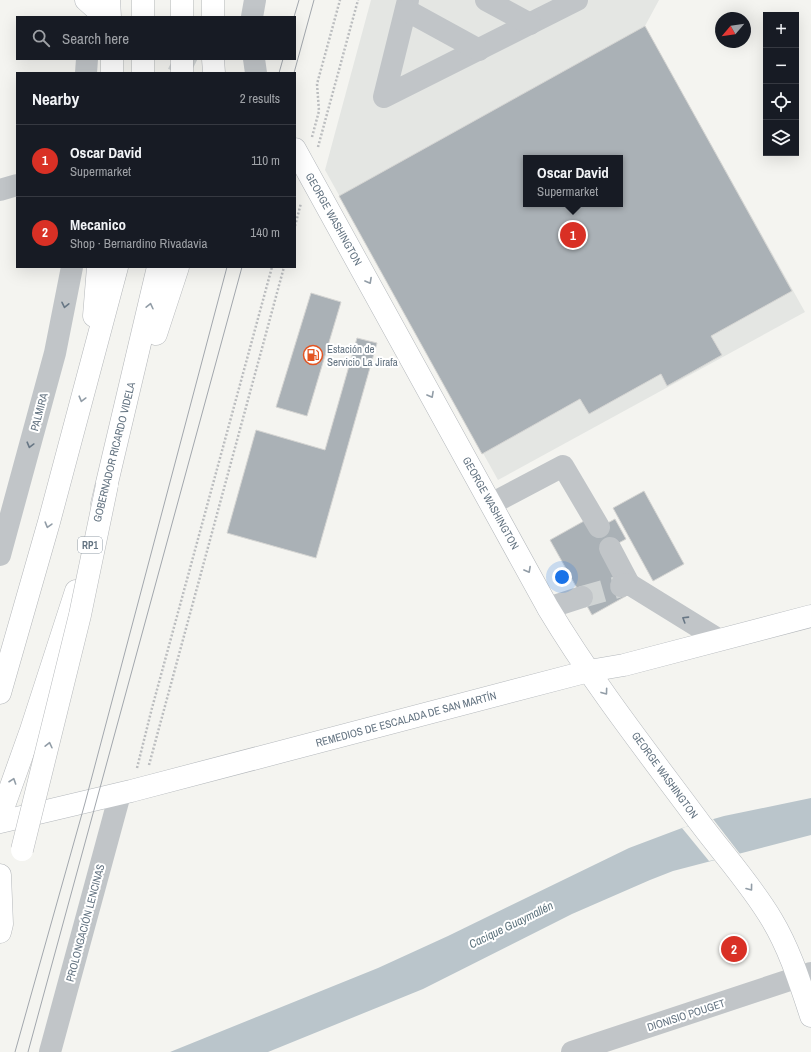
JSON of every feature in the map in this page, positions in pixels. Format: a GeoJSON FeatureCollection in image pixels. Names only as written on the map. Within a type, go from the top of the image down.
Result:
{"type":"FeatureCollection","features":[{"type":"Feature","properties":{"kind":"main road"},"geometry":{"type":"LineString","coordinates":[[143,0],[143,16]]}},
{"type":"Feature","properties":{"kind":"main road"},"geometry":{"type":"LineString","coordinates":[[182,0],[182,16]]}},
{"type":"Feature","properties":{"kind":"main road"},"geometry":{"type":"LineString","coordinates":[[213,0],[213,16]]}},
{"type":"Feature","properties":{"kind":"main road"},"geometry":{"type":"LineString","coordinates":[[92,4],[104,16]]}},
{"type":"Feature","properties":{"kind":"main road"},"geometry":{"type":"LineString","coordinates":[[92,4],[109,16]]}},
{"type":"Feature","properties":{"kind":"main road"},"geometry":{"type":"LineString","coordinates":[[112,60],[112,72]]}},
{"type":"Feature","properties":{"kind":"main road"},"geometry":{"type":"LineString","coordinates":[[143,60],[143,72]]}},
{"type":"Feature","properties":{"kind":"main road"},"geometry":{"type":"LineString","coordinates":[[182,60],[182,72]]}},
{"type":"Feature","properties":{"kind":"main road"},"geometry":{"type":"LineString","coordinates":[[213,60],[214,72]]}},
{"type":"Feature","properties":{"kind":"main road","name":"GEORGE WASHINGTON"},"geometry":{"type":"LineString","coordinates":[[303,163],[548,608],[589,671],[772,920],[805,975],[811,1016]]}},
{"type":"Feature","properties":{"kind":"main road"},"geometry":{"type":"LineString","coordinates":[[88,378],[98,268]]}},
{"type":"Feature","properties":{"kind":"main road"},"geometry":{"type":"LineString","coordinates":[[0,693],[88,378],[117,268]]}},
{"type":"Feature","properties":{"kind":"main road","name":"GOBERNADOR RICARDO VIDELA"},"geometry":{"type":"LineString","coordinates":[[0,817],[68,619],[108,486],[158,268]]}},
{"type":"Feature","properties":{"kind":"main road"},"geometry":{"type":"LineString","coordinates":[[22,850],[80,615],[108,486],[178,268]]}},
{"type":"Feature","properties":{"kind":"main road","name":"REMEDIOS DE ESCALADA DE SAN MARTÍN"},"geometry":{"type":"LineString","coordinates":[[0,822],[131,791],[589,671],[624,665],[718,639],[811,616]]}},
{"type":"Feature","properties":{"kind":"main road"},"geometry":{"type":"LineString","coordinates":[[0,686],[8,666]]}},
{"type":"Feature","properties":{"kind":"main road"},"geometry":{"type":"LineString","coordinates":[[0,875],[2,924],[0,932]]}},
{"type":"Feature","properties":{"kind":"street"},"geometry":{"type":"LineString","coordinates":[[249,0],[252,16]]}},
{"type":"Feature","properties":{"kind":"street"},"geometry":{"type":"LineString","coordinates":[[252,16],[255,0]]}},
{"type":"Feature","properties":{"kind":"street"},"geometry":{"type":"LineString","coordinates":[[486,0],[530,24]]}},
{"type":"Feature","properties":{"kind":"street"},"geometry":{"type":"LineString","coordinates":[[479,50],[407,5],[384,97],[479,50],[577,0]]}},
{"type":"Feature","properties":{"kind":"street"},"geometry":{"type":"LineString","coordinates":[[86,72],[87,60]]}},
{"type":"Feature","properties":{"kind":"street"},"geometry":{"type":"LineString","coordinates":[[254,60],[256,72]]}},
{"type":"Feature","properties":{"kind":"street"},"geometry":{"type":"LineString","coordinates":[[0,190],[16,185]]}},
{"type":"Feature","properties":{"kind":"street","name":"PALMIRA"},"geometry":{"type":"LineString","coordinates":[[0,555],[7,505],[55,353],[72,268]]}},
{"type":"Feature","properties":{"kind":"street"},"geometry":{"type":"LineString","coordinates":[[491,504],[563,466],[599,527]]}},
{"type":"Feature","properties":{"kind":"street"},"geometry":{"type":"LineString","coordinates":[[610,548],[625,585],[718,639]]}},
{"type":"Feature","properties":{"kind":"street"},"geometry":{"type":"LineString","coordinates":[[548,608],[582,597]]}},
{"type":"Feature","properties":{"kind":"street","name":"PROLONGACIÓN LENCINAS"},"geometry":{"type":"LineString","coordinates":[[50,1052],[131,791]]}},
{"type":"Feature","properties":{"kind":"street","name":"DIONISIO POUGET"},"geometry":{"type":"LineString","coordinates":[[572,1052],[805,975]]}},
{"type":"Feature","properties":{"kind":"path"},"geometry":{"type":"LineString","coordinates":[[303,163],[319,111],[317,84],[340,0]]}},
{"type":"Feature","properties":{"kind":"path"},"geometry":{"type":"LineString","coordinates":[[303,163],[358,0]]}},
{"type":"Feature","properties":{"kind":"path"},"geometry":{"type":"LineString","coordinates":[[131,791],[154,700],[272,268]]}},
{"type":"Feature","properties":{"kind":"path"},"geometry":{"type":"LineString","coordinates":[[131,791],[284,268]]}},
{"type":"Feature","properties":{"kind":"shaded area"},"geometry":{"type":"Polygon","coordinates":[[[371,0],[659,0],[645,26],[805,312],[498,480],[325,170],[371,0]]]}},
{"type":"Feature","properties":{"kind":"water","name":"Cacique Guaymallén"},"geometry":{"type":"Polygon","coordinates":[[[811,798],[811,835],[673,871],[650,880],[572,914],[423,989],[268,1052],[170,1052],[378,968],[448,936],[629,848],[682,828],[724,816],[811,798]]]}},
{"type":"Feature","properties":{"kind":"pier"},"geometry":{"type":"Polygon","coordinates":[[[713,819],[740,854],[709,861],[682,828],[713,819]]]}},
{"type":"Feature","properties":{"kind":"building"},"geometry":{"type":"Polygon","coordinates":[[[645,26],[792,291],[711,336],[722,355],[667,386],[661,374],[589,414],[580,399],[482,454],[339,196],[645,26]]]}},
{"type":"Feature","properties":{"kind":"building"},"geometry":{"type":"Polygon","coordinates":[[[311,293],[341,302],[307,416],[276,407],[311,293]]]}},
{"type":"Feature","properties":{"kind":"building"},"geometry":{"type":"Polygon","coordinates":[[[357,338],[377,343],[316,558],[227,533],[256,430],[325,450],[357,338]]]}},
{"type":"Feature","properties":{"kind":"building"},"geometry":{"type":"Polygon","coordinates":[[[644,491],[684,564],[653,581],[613,508],[644,491]]]}},
{"type":"Feature","properties":{"kind":"building"},"geometry":{"type":"Polygon","coordinates":[[[615,519],[626,539],[602,552],[626,596],[592,615],[550,540],[584,521],[591,532],[615,519]]]}},
{"type":"Feature","properties":{"kind":"tunnel"},"geometry":{"type":"LineString","coordinates":[[175,60],[199,72]]}},
{"type":"Feature","properties":{"kind":"tunnel"},"geometry":{"type":"LineString","coordinates":[[582,597],[621,586]]}},
{"type":"Feature","properties":{"kind":"tram line"},"geometry":{"type":"LineString","coordinates":[[294,16],[299,0]]}},
{"type":"Feature","properties":{"kind":"tram line"},"geometry":{"type":"LineString","coordinates":[[294,72],[314,0]]}},
{"type":"Feature","properties":{"kind":"tram line"},"geometry":{"type":"LineString","coordinates":[[279,72],[283,60]]}},
{"type":"Feature","properties":{"kind":"tram line"},"geometry":{"type":"LineString","coordinates":[[15,1052],[85,803],[227,268]]}},
{"type":"Feature","properties":{"kind":"tram line"},"geometry":{"type":"LineString","coordinates":[[28,1052],[242,268]]}},
{"type":"Feature","properties":{"kind":"place","name":"Oscar David"},"geometry":{"type":"Point","coordinates":[573,235]}},
{"type":"Feature","properties":{"kind":"place","name":"Estación de Servicio La Jirafa"},"geometry":{"type":"Point","coordinates":[313,355]}},
{"type":"Feature","properties":{"kind":"place","name":"Mecanico"},"geometry":{"type":"Point","coordinates":[734,949]}}]}
